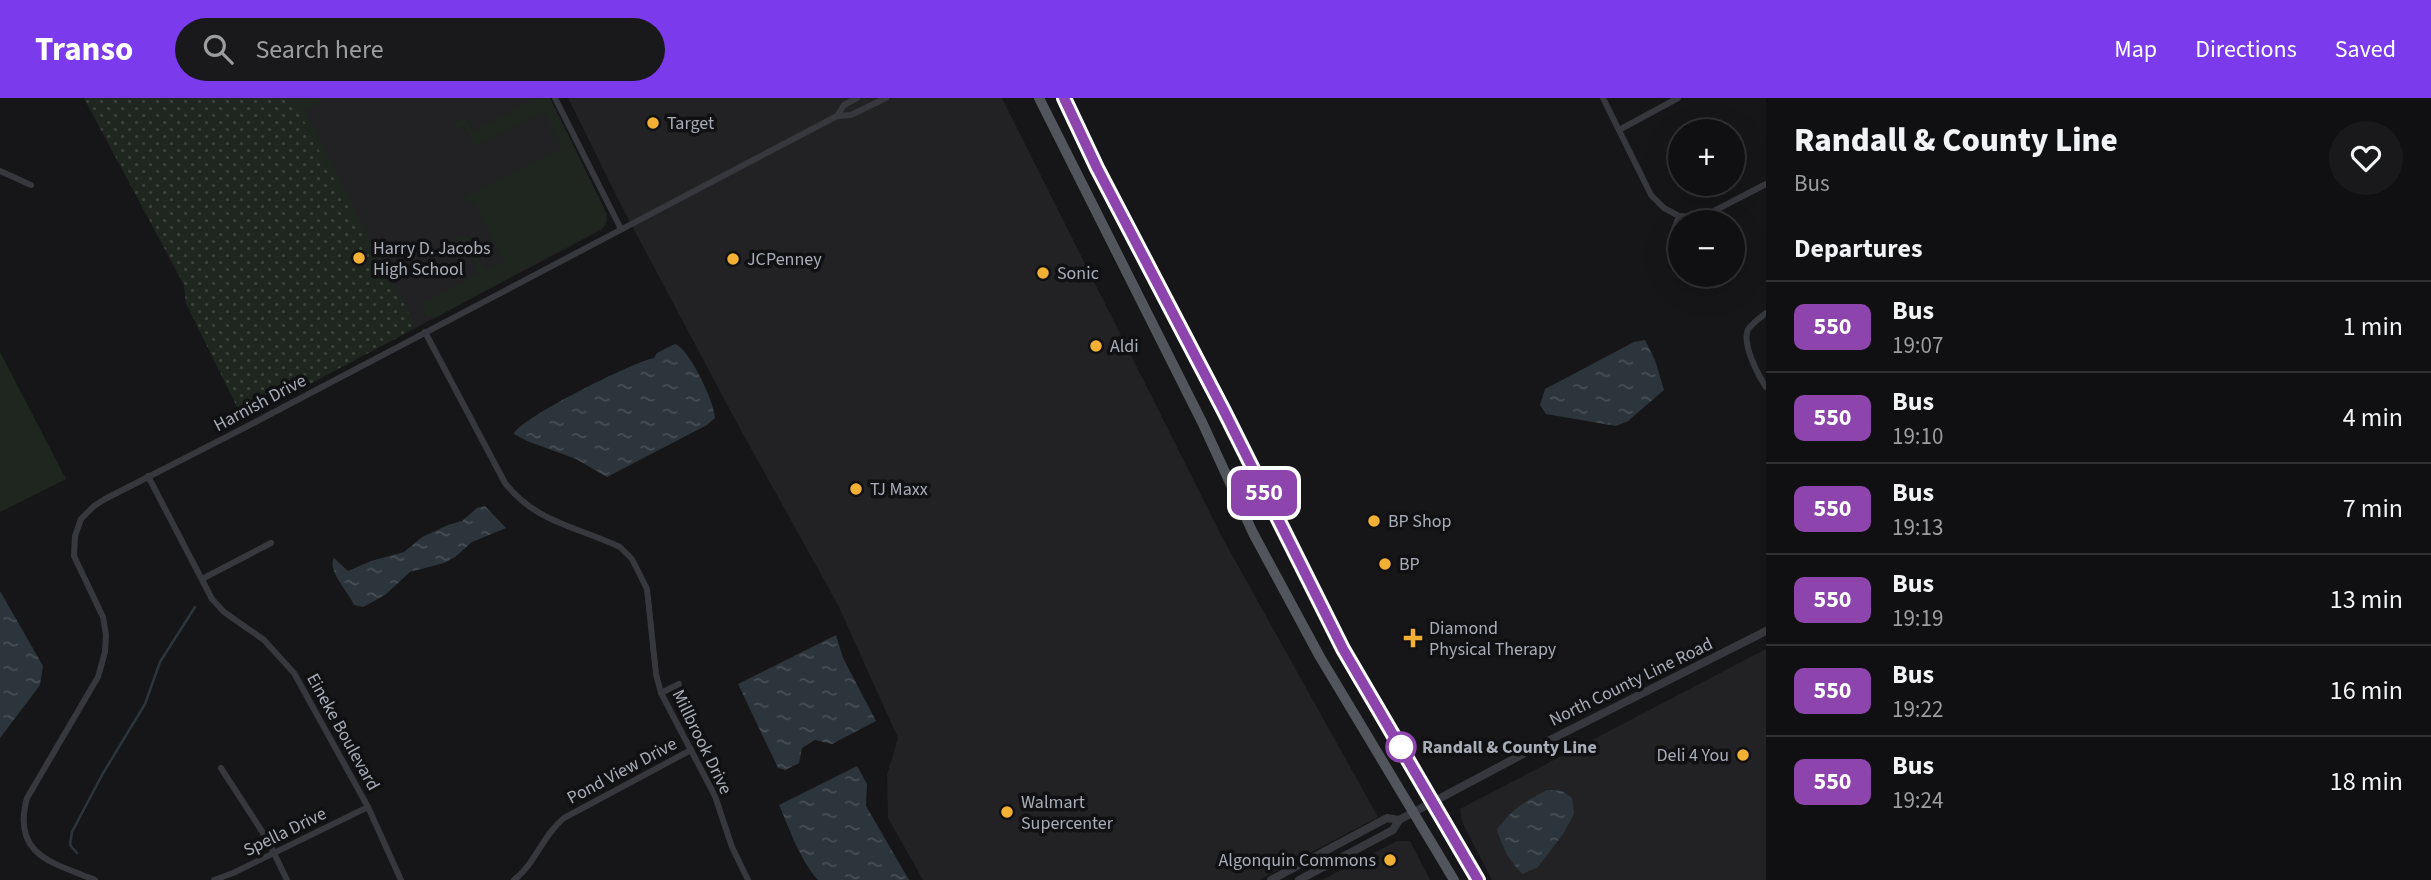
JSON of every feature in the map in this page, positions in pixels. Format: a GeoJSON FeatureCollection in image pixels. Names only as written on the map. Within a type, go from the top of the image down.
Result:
{"type":"FeatureCollection","features":[{"type":"Feature","properties":{"kind":"main road"},"geometry":{"type":"LineString","coordinates":[[1039,98],[1202,422],[1254,533],[1320,657],[1454,880]]}},
{"type":"Feature","properties":{"kind":"main road"},"geometry":{"type":"LineString","coordinates":[[1063,98],[1343,649],[1478,880]]}},
{"type":"Feature","properties":{"kind":"street"},"geometry":{"type":"LineString","coordinates":[[555,98],[621,229]]}},
{"type":"Feature","properties":{"kind":"street","name":"Harnish Drive"},"geometry":{"type":"LineString","coordinates":[[837,116],[844,104],[857,98]]}},
{"type":"Feature","properties":{"kind":"street","name":"Harnish Drive"},"geometry":{"type":"LineString","coordinates":[[95,880],[50,863],[38,854],[24,827],[27,798],[97,677],[105,652],[106,635],[100,609],[74,556],[77,527],[94,506],[148,475],[244,428],[837,116],[850,115],[886,98]]}},
{"type":"Feature","properties":{"kind":"street"},"geometry":{"type":"LineString","coordinates":[[1602,98],[1651,195],[1668,210]]}},
{"type":"Feature","properties":{"kind":"street"},"geometry":{"type":"LineString","coordinates":[[1619,130],[1678,98]]}},
{"type":"Feature","properties":{"kind":"street"},"geometry":{"type":"LineString","coordinates":[[0,171],[31,185]]}},
{"type":"Feature","properties":{"kind":"street"},"geometry":{"type":"LineString","coordinates":[[1716,210],[1766,184]]}},
{"type":"Feature","properties":{"kind":"street"},"geometry":{"type":"LineString","coordinates":[[1766,313],[1747,333],[1753,363],[1766,387]]}},
{"type":"Feature","properties":{"kind":"street","name":"Millbrook Drive"},"geometry":{"type":"LineString","coordinates":[[425,332],[500,475],[513,494],[541,516],[610,542],[620,547],[632,559],[647,589],[656,674],[662,693],[715,796],[727,836],[748,880]]}},
{"type":"Feature","properties":{"kind":"street","name":"Eineke Boulevard"},"geometry":{"type":"LineString","coordinates":[[148,475],[212,599],[223,612],[257,634],[294,673],[368,807],[401,880]]}},
{"type":"Feature","properties":{"kind":"street"},"geometry":{"type":"LineString","coordinates":[[202,579],[271,543]]}},
{"type":"Feature","properties":{"kind":"street","name":"North County Line Road"},"geometry":{"type":"LineString","coordinates":[[1299,880],[1393,830],[1399,820],[1539,745],[1766,631]]}},
{"type":"Feature","properties":{"kind":"street"},"geometry":{"type":"LineString","coordinates":[[662,693],[679,684]]}},
{"type":"Feature","properties":{"kind":"street","name":"Pond View Drive"},"geometry":{"type":"LineString","coordinates":[[514,880],[525,871],[549,834],[564,818],[691,750]]}},
{"type":"Feature","properties":{"kind":"street"},"geometry":{"type":"LineString","coordinates":[[221,768],[275,853],[287,880]]}},
{"type":"Feature","properties":{"kind":"street","name":"Spella Drive"},"geometry":{"type":"LineString","coordinates":[[214,880],[368,807]]}},
{"type":"Feature","properties":{"kind":"street","name":"North County Line Road"},"geometry":{"type":"LineString","coordinates":[[1271,880],[1387,818],[1399,820]]}},
{"type":"Feature","properties":{"kind":"shaded area","name":"Harry D. Jacobs High School"},"geometry":{"type":"Polygon","coordinates":[[[84,98],[550,98],[604,208],[607,221],[601,230],[243,419],[186,303],[184,285],[84,98]]]}},
{"type":"Feature","properties":{"kind":"shaded area"},"geometry":{"type":"Polygon","coordinates":[[[84,98],[292,98],[384,276],[389,275],[411,317],[410,331],[243,419],[186,303],[184,285],[84,98]]]}},
{"type":"Feature","properties":{"kind":"shaded area"},"geometry":{"type":"Polygon","coordinates":[[[292,98],[325,98],[304,110],[389,275],[385,277],[292,98]]]}},
{"type":"Feature","properties":{"kind":"shaded area"},"geometry":{"type":"Polygon","coordinates":[[[535,98],[550,98],[607,215],[605,226],[435,318],[428,318],[419,305],[478,274],[472,256],[469,257],[466,251],[461,253],[454,240],[466,234],[485,271],[504,261],[472,200],[466,202],[464,197],[562,148],[543,112],[475,147],[464,126],[457,129],[454,123],[465,117],[473,131],[535,98]]]}},
{"type":"Feature","properties":{"kind":"shaded area"},"geometry":{"type":"Polygon","coordinates":[[[568,98],[1002,98],[1222,537],[1378,817],[1259,880],[923,880],[888,818],[887,775],[898,738],[838,605],[738,425],[622,207],[568,98]]]}},
{"type":"Feature","properties":{"kind":"shaded area"},"geometry":{"type":"Polygon","coordinates":[[[0,352],[66,479],[0,512],[0,352]]]}},
{"type":"Feature","properties":{"kind":"shaded area"},"geometry":{"type":"Polygon","coordinates":[[[1766,649],[1766,880],[1492,880],[1463,824],[1460,809],[1766,649]]]}},
{"type":"Feature","properties":{"kind":"shaded area","name":"Algonquin Commons"},"geometry":{"type":"Polygon","coordinates":[[[1397,841],[1410,841],[1430,880],[1322,880],[1397,841]]]}},
{"type":"Feature","properties":{"kind":"water"},"geometry":{"type":"Polygon","coordinates":[[[1645,340],[1655,360],[1664,390],[1628,421],[1616,426],[1546,414],[1540,405],[1545,389],[1634,342],[1645,340]]]}},
{"type":"Feature","properties":{"kind":"water"},"geometry":{"type":"Polygon","coordinates":[[[675,344],[694,365],[711,401],[715,418],[707,425],[607,477],[576,459],[514,434],[535,416],[555,404],[602,379],[654,358],[657,353],[675,344]]]}},
{"type":"Feature","properties":{"kind":"water"},"geometry":{"type":"Polygon","coordinates":[[[485,506],[506,528],[472,542],[444,563],[410,572],[385,595],[363,607],[354,605],[333,569],[334,558],[348,571],[404,552],[422,537],[462,521],[477,508],[485,506]]]}},
{"type":"Feature","properties":{"kind":"water"},"geometry":{"type":"Polygon","coordinates":[[[0,591],[43,666],[40,685],[0,738],[0,591]]]}},
{"type":"Feature","properties":{"kind":"water"},"geometry":{"type":"Polygon","coordinates":[[[836,635],[843,658],[876,721],[832,744],[815,740],[802,748],[799,763],[785,770],[778,768],[738,684],[836,635]]]}},
{"type":"Feature","properties":{"kind":"water"},"geometry":{"type":"Polygon","coordinates":[[[857,766],[867,784],[866,806],[909,880],[818,880],[796,844],[779,805],[857,766]]]}},
{"type":"Feature","properties":{"kind":"water"},"geometry":{"type":"Polygon","coordinates":[[[1547,790],[1562,791],[1572,798],[1574,814],[1563,834],[1538,867],[1523,874],[1507,854],[1497,830],[1519,807],[1547,790]]]}},
{"type":"Feature","properties":{"kind":"waterway"},"geometry":{"type":"LineString","coordinates":[[77,853],[70,845],[72,832],[102,775],[145,704],[160,662],[195,607]]}},
{"type":"Feature","properties":{"kind":"bus line","name":"550"},"geometry":{"type":"LineString","coordinates":[[1064,98],[1097,168],[1224,411],[1343,649],[1478,880]]}},
{"type":"Feature","properties":{"kind":"place","name":"Target"},"geometry":{"type":"Point","coordinates":[653,123]}},
{"type":"Feature","properties":{"kind":"place","name":"Harry D. Jacobs High School"},"geometry":{"type":"Point","coordinates":[359,258]}},
{"type":"Feature","properties":{"kind":"place","name":"JCPenney"},"geometry":{"type":"Point","coordinates":[733,259]}},
{"type":"Feature","properties":{"kind":"place","name":"Sonic"},"geometry":{"type":"Point","coordinates":[1043,273]}},
{"type":"Feature","properties":{"kind":"place","name":"Aldi"},"geometry":{"type":"Point","coordinates":[1096,346]}},
{"type":"Feature","properties":{"kind":"place","name":"TJ Maxx"},"geometry":{"type":"Point","coordinates":[856,489]}},
{"type":"Feature","properties":{"kind":"place","name":"BP Shop"},"geometry":{"type":"Point","coordinates":[1374,521]}},
{"type":"Feature","properties":{"kind":"place","name":"BP"},"geometry":{"type":"Point","coordinates":[1385,564]}},
{"type":"Feature","properties":{"kind":"place","name":"Diamond Physical Therapy"},"geometry":{"type":"Point","coordinates":[1413,638]}},
{"type":"Feature","properties":{"kind":"place","name":"Randall & County Line"},"geometry":{"type":"Point","coordinates":[1401,747]}},
{"type":"Feature","properties":{"kind":"place","name":"Deli 4 You"},"geometry":{"type":"Point","coordinates":[1743,755]}},
{"type":"Feature","properties":{"kind":"place","name":"Walmart Supercenter"},"geometry":{"type":"Point","coordinates":[1007,812]}},
{"type":"Feature","properties":{"kind":"place","name":"Algonquin Commons"},"geometry":{"type":"Point","coordinates":[1390,860]}}]}
